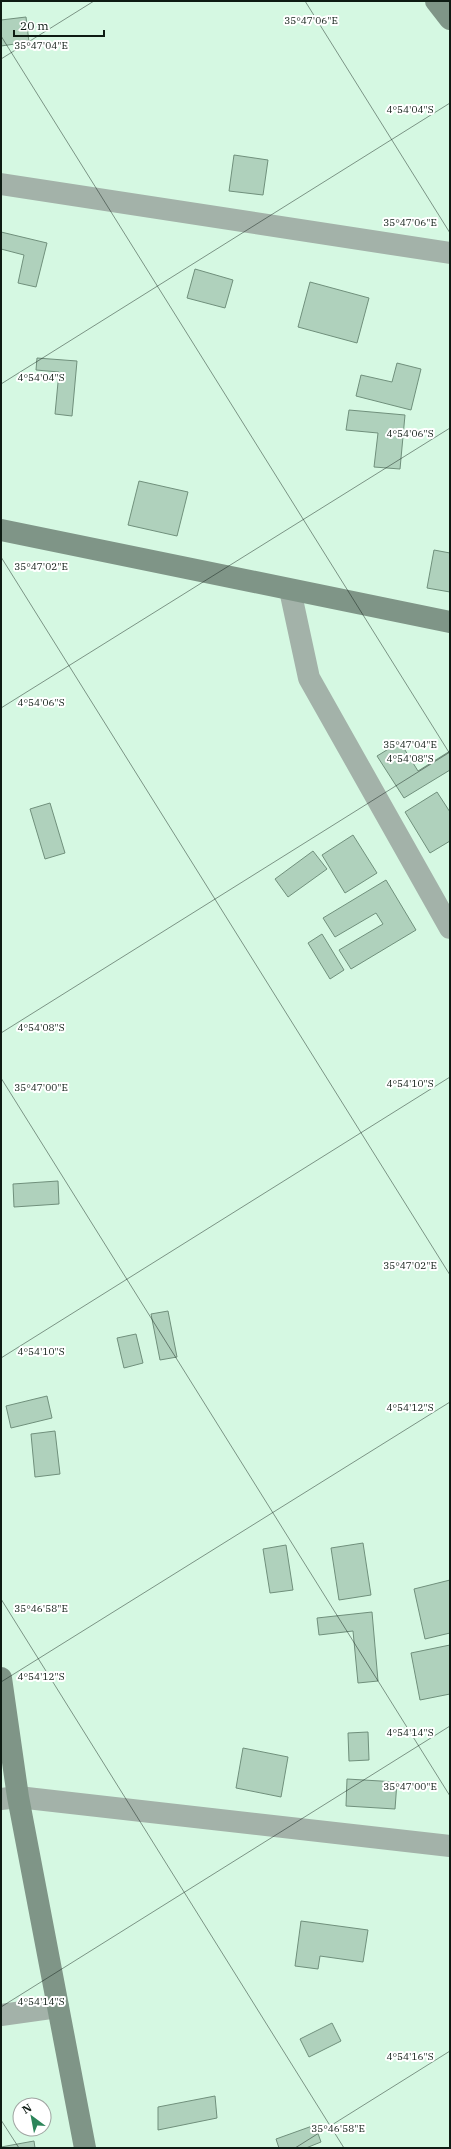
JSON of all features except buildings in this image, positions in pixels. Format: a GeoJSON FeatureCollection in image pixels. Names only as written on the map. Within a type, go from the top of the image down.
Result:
{"type":"FeatureCollection","features":[{"type":"Feature","properties":{"kind":"street"},"geometry":{"type":"LineString","coordinates":[[436,1],[450,19]]}},
{"type":"Feature","properties":{"kind":"street"},"geometry":{"type":"LineString","coordinates":[[1,184],[450,253]]}},
{"type":"Feature","properties":{"kind":"street"},"geometry":{"type":"LineString","coordinates":[[1,530],[450,622]]}},
{"type":"Feature","properties":{"kind":"street"},"geometry":{"type":"LineString","coordinates":[[290,590],[309,678],[450,928]]}},
{"type":"Feature","properties":{"kind":"street"},"geometry":{"type":"LineString","coordinates":[[1,1678],[10,1798],[58,2007],[85,2148]]}},
{"type":"Feature","properties":{"kind":"street"},"geometry":{"type":"LineString","coordinates":[[10,1798],[450,1846]]}},
{"type":"Feature","properties":{"kind":"street"},"geometry":{"type":"LineString","coordinates":[[1,2015],[58,2007]]}}]}
